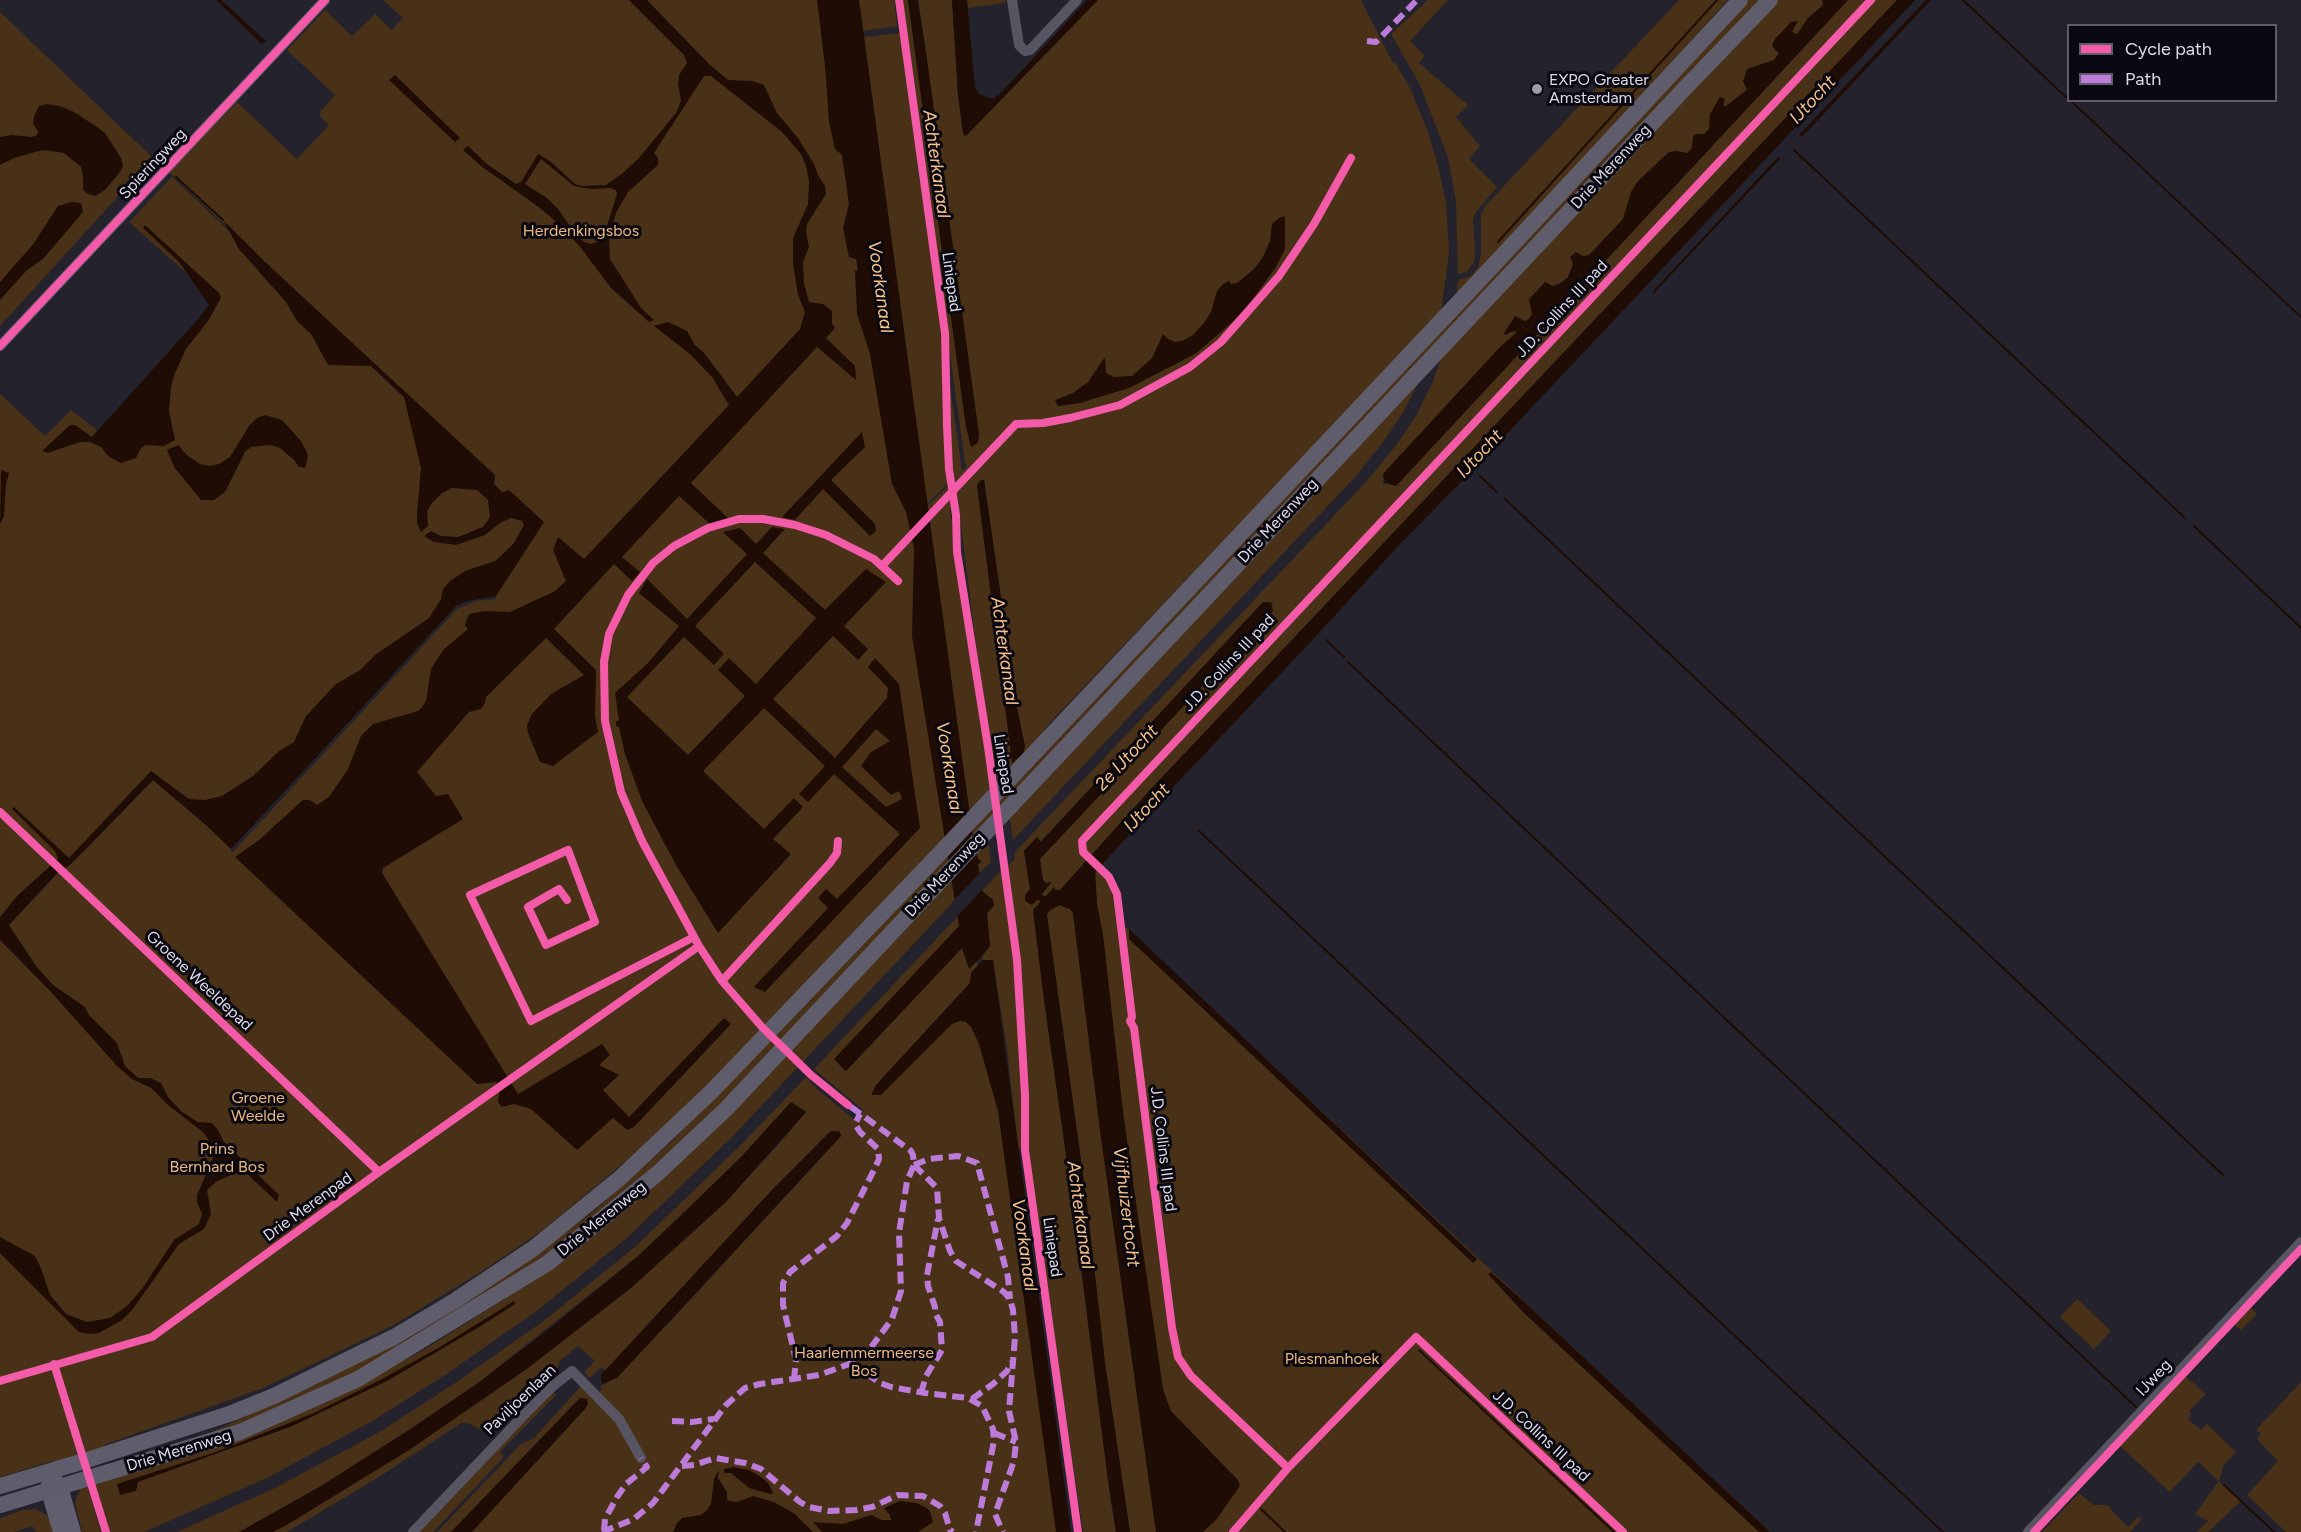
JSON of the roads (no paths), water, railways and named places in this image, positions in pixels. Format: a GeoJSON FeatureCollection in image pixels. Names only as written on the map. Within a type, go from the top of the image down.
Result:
{"type":"FeatureCollection","features":[{"type":"Feature","properties":{"kind":"highway","name":"Drie Merenweg"},"geometry":{"type":"LineString","coordinates":[[0,1486],[232,1413],[274,1396],[394,1337],[456,1300],[534,1248],[620,1178],[712,1091],[942,851],[1465,296],[1740,0]]}},
{"type":"Feature","properties":{"kind":"highway","name":"Drie Merenweg"},"geometry":{"type":"LineString","coordinates":[[0,1505],[240,1432],[358,1379],[548,1263],[658,1173],[727,1108],[1770,0]]}},
{"type":"Feature","properties":{"kind":"main road"},"geometry":{"type":"LineString","coordinates":[[50,1471],[60,1532]]}},
{"type":"Feature","properties":{"kind":"main road"},"geometry":{"type":"LineString","coordinates":[[54,1489],[74,1532]]}},
{"type":"Feature","properties":{"kind":"street","name":"Spieringweg"},"geometry":{"type":"LineString","coordinates":[[0,346],[325,0]]}},
{"type":"Feature","properties":{"kind":"street"},"geometry":{"type":"LineString","coordinates":[[1014,2],[1019,45],[1025,51],[1030,50],[1077,0]]}},
{"type":"Feature","properties":{"kind":"street","name":"IJweg"},"geometry":{"type":"LineString","coordinates":[[2028,1532],[2301,1242]]}},
{"type":"Feature","properties":{"kind":"street","name":"Paviljoenlaan"},"geometry":{"type":"LineString","coordinates":[[413,1532],[522,1416],[572,1371],[619,1419],[641,1458]]}},
{"type":"Feature","properties":{"kind":"water"},"geometry":{"type":"Polygon","coordinates":[[[216,0],[221,0],[266,41],[262,44],[216,0]]]}},
{"type":"Feature","properties":{"kind":"water"},"geometry":{"type":"Polygon","coordinates":[[[629,0],[647,0],[710,65],[728,80],[752,81],[764,85],[777,113],[798,138],[814,164],[825,186],[826,194],[807,224],[809,247],[803,262],[804,283],[809,302],[823,304],[832,311],[832,323],[835,328],[826,338],[855,366],[856,380],[817,347],[691,483],[729,519],[710,524],[679,496],[622,557],[640,572],[632,581],[614,564],[554,629],[596,670],[595,716],[598,732],[553,766],[540,762],[528,733],[527,725],[532,714],[551,694],[584,675],[546,638],[486,697],[481,709],[469,712],[417,772],[436,796],[448,794],[463,819],[383,868],[382,873],[518,1094],[602,1044],[610,1055],[599,1065],[619,1075],[603,1090],[629,1117],[724,1018],[731,1024],[634,1127],[627,1130],[613,1118],[577,1150],[531,1109],[514,1104],[502,1107],[498,1102],[500,1088],[496,1082],[477,1084],[235,857],[259,840],[303,800],[310,800],[317,805],[329,797],[348,769],[361,736],[373,724],[418,711],[422,707],[426,701],[431,669],[443,650],[468,629],[465,625],[469,614],[484,611],[510,612],[555,591],[566,581],[553,550],[558,537],[584,559],[729,405],[712,377],[690,354],[654,326],[668,322],[687,331],[695,345],[705,354],[737,397],[800,329],[805,312],[798,295],[793,264],[793,238],[808,204],[809,181],[806,166],[801,154],[782,132],[711,76],[704,76],[654,153],[658,158],[658,165],[628,192],[616,213],[609,237],[610,259],[641,308],[654,320],[649,322],[611,288],[561,226],[463,150],[468,146],[487,164],[516,184],[521,182],[538,154],[550,161],[575,184],[581,186],[606,185],[639,158],[676,113],[681,101],[679,75],[687,63],[684,55],[629,0]],[[541,159],[525,184],[547,198],[584,242],[591,244],[598,242],[603,238],[617,194],[616,190],[574,186],[541,159]]]}},
{"type":"Feature","properties":{"kind":"water","name":"Voorkanaal"},"geometry":{"type":"Polygon","coordinates":[[[817,0],[859,0],[973,838],[978,859],[982,862],[978,864],[982,891],[993,900],[994,906],[987,913],[990,946],[982,956],[969,969],[962,948],[846,1071],[834,1059],[959,926],[912,636],[914,548],[906,512],[892,484],[870,354],[857,314],[855,271],[858,270],[856,259],[849,257],[843,228],[849,204],[842,155],[835,149],[829,122],[817,0]]]}},
{"type":"Feature","properties":{"kind":"water","name":"Achterkanaal"},"geometry":{"type":"Polygon","coordinates":[[[908,0],[918,0],[927,59],[979,434],[978,443],[971,447],[966,427],[908,0]]]}},
{"type":"Feature","properties":{"kind":"water"},"geometry":{"type":"Polygon","coordinates":[[[952,0],[967,0],[975,88],[979,94],[992,99],[999,95],[1087,0],[1098,0],[965,137],[958,95],[952,0]]]}},
{"type":"Feature","properties":{"kind":"water"},"geometry":{"type":"Polygon","coordinates":[[[1822,0],[1848,0],[1396,486],[1385,483],[1383,474],[1501,346],[1517,332],[1505,335],[1504,333],[1515,316],[1525,321],[1529,319],[1532,314],[1529,299],[1545,282],[1553,286],[1560,284],[1568,277],[1573,264],[1570,257],[1576,252],[1583,256],[1589,255],[1623,219],[1631,192],[1638,181],[1669,152],[1687,153],[1692,148],[1693,136],[1704,134],[1709,129],[1710,114],[1720,97],[1725,99],[1723,106],[1726,106],[1747,90],[1743,81],[1747,69],[1774,60],[1779,53],[1772,45],[1775,39],[1791,22],[1798,21],[1792,32],[1797,34],[1808,18],[1823,5],[1822,0]]]}},
{"type":"Feature","properties":{"kind":"water"},"geometry":{"type":"Polygon","coordinates":[[[1897,0],[1915,0],[1472,471],[1399,545],[1095,872],[1124,1120],[1163,1389],[1171,1411],[1238,1480],[1240,1486],[1216,1520],[1203,1532],[1156,1532],[1100,1130],[1073,913],[1070,909],[1059,905],[1049,911],[1047,915],[1086,1196],[1105,1363],[1130,1532],[1116,1532],[1033,910],[1041,901],[1037,900],[1032,905],[1025,901],[1025,895],[1030,889],[1024,851],[1037,837],[1041,842],[1263,602],[1271,603],[1273,611],[1040,859],[1043,880],[1046,883],[1052,882],[1041,895],[1046,896],[1054,887],[1055,890],[1060,890],[1150,790],[1897,0]]]}},
{"type":"Feature","properties":{"kind":"water"},"geometry":{"type":"Polygon","coordinates":[[[1926,0],[1931,0],[1802,137],[1799,135],[1926,0]]]}},
{"type":"Feature","properties":{"kind":"water"},"geometry":{"type":"Polygon","coordinates":[[[395,75],[460,138],[455,142],[389,80],[395,75]]]}},
{"type":"Feature","properties":{"kind":"water"},"geometry":{"type":"Polygon","coordinates":[[[47,104],[74,112],[97,127],[105,133],[121,158],[123,166],[120,172],[105,190],[95,196],[86,193],[83,189],[81,167],[64,153],[43,150],[14,158],[0,165],[0,137],[37,135],[38,131],[33,124],[34,116],[39,106],[47,104]]]}},
{"type":"Feature","properties":{"kind":"water"},"geometry":{"type":"Polygon","coordinates":[[[1778,157],[1780,159],[1652,295],[1654,290],[1778,157]]]}},
{"type":"Feature","properties":{"kind":"water"},"geometry":{"type":"Polygon","coordinates":[[[71,202],[81,203],[83,212],[43,259],[26,271],[0,300],[0,282],[34,243],[58,206],[71,202]]]}},
{"type":"Feature","properties":{"kind":"water"},"geometry":{"type":"Polygon","coordinates":[[[1285,216],[1285,249],[1276,267],[1244,311],[1195,354],[1129,388],[1080,403],[1058,406],[1055,400],[1073,393],[1088,382],[1105,357],[1106,373],[1114,377],[1132,376],[1152,358],[1163,334],[1175,342],[1193,335],[1211,312],[1217,291],[1229,281],[1231,284],[1237,283],[1254,269],[1263,257],[1270,241],[1272,224],[1285,216]]]}},
{"type":"Feature","properties":{"kind":"water"},"geometry":{"type":"Polygon","coordinates":[[[223,220],[263,260],[495,475],[494,484],[502,492],[509,490],[544,522],[496,596],[457,605],[231,849],[153,780],[70,865],[58,872],[9,925],[36,966],[53,985],[85,1007],[89,1015],[117,1043],[125,1066],[138,1078],[150,1078],[161,1083],[168,1097],[181,1111],[197,1122],[212,1123],[224,1142],[279,1195],[277,1202],[243,1170],[217,1181],[207,1190],[211,1214],[204,1229],[179,1244],[132,1310],[122,1320],[99,1333],[89,1334],[79,1332],[0,1253],[0,1237],[35,1256],[50,1295],[66,1314],[87,1322],[110,1318],[127,1306],[142,1289],[174,1240],[199,1224],[202,1214],[197,1195],[215,1153],[204,1133],[168,1105],[151,1088],[132,1079],[117,1066],[51,992],[0,940],[0,917],[18,895],[58,859],[55,851],[12,809],[14,807],[69,858],[151,771],[189,799],[205,800],[222,796],[253,776],[278,752],[294,742],[306,716],[336,684],[360,670],[375,655],[429,618],[441,599],[443,589],[450,581],[465,571],[495,561],[514,543],[524,525],[522,521],[511,518],[500,523],[485,535],[456,545],[434,542],[424,536],[431,531],[441,536],[458,537],[483,527],[490,517],[488,500],[477,490],[452,488],[442,493],[432,503],[427,511],[428,526],[421,532],[417,523],[417,513],[421,468],[404,397],[371,366],[328,365],[311,334],[298,322],[285,301],[239,249],[223,220]]]}},
{"type":"Feature","properties":{"kind":"water"},"geometry":{"type":"Polygon","coordinates":[[[145,225],[219,293],[221,298],[208,321],[186,349],[175,373],[169,411],[175,440],[164,446],[146,445],[141,448],[136,458],[121,463],[108,456],[101,447],[90,442],[80,442],[48,453],[42,451],[70,425],[75,425],[92,437],[209,305],[179,262],[143,228],[145,225]]]}},
{"type":"Feature","properties":{"kind":"water"},"geometry":{"type":"Polygon","coordinates":[[[265,415],[282,420],[300,440],[308,456],[305,468],[299,467],[280,448],[271,445],[251,447],[245,452],[225,492],[214,500],[201,500],[174,467],[167,450],[178,445],[200,464],[210,466],[219,464],[230,457],[249,426],[257,418],[265,415]]]}},
{"type":"Feature","properties":{"kind":"water"},"geometry":{"type":"Polygon","coordinates":[[[862,432],[865,447],[831,480],[875,524],[876,531],[870,536],[823,489],[795,520],[782,517],[862,432]]]}},
{"type":"Feature","properties":{"kind":"water"},"geometry":{"type":"Polygon","coordinates":[[[1,470],[9,473],[4,516],[0,524],[1,470]]]}},
{"type":"Feature","properties":{"kind":"water","name":"Achterkanaal"},"geometry":{"type":"Polygon","coordinates":[[[984,480],[1017,708],[1025,746],[1023,754],[1012,763],[977,485],[984,480]]]}},
{"type":"Feature","properties":{"kind":"water"},"geometry":{"type":"Polygon","coordinates":[[[772,527],[785,529],[763,553],[825,610],[866,569],[886,582],[844,626],[868,649],[858,660],[833,636],[773,699],[835,758],[887,698],[888,688],[868,667],[875,658],[899,684],[920,828],[765,992],[754,987],[828,908],[818,898],[826,889],[837,899],[900,834],[834,774],[808,802],[799,794],[825,766],[764,708],[703,771],[764,829],[794,798],[803,807],[773,839],[791,854],[718,933],[676,865],[642,801],[625,754],[619,727],[616,726],[619,720],[615,693],[648,663],[679,626],[639,593],[647,579],[687,619],[747,554],[723,532],[740,528],[756,544],[772,527]],[[755,562],[695,626],[724,654],[714,665],[684,637],[627,697],[688,755],[745,696],[718,670],[729,658],[756,684],[816,618],[755,562]],[[876,729],[842,767],[886,807],[902,799],[899,791],[891,795],[861,766],[871,752],[890,741],[876,729]]]}},
{"type":"Feature","properties":{"kind":"water"},"geometry":{"type":"Polygon","coordinates":[[[1129,929],[1477,1259],[1473,1263],[1129,939],[1129,929]]]}},
{"type":"Feature","properties":{"kind":"water","name":"Voorkanaal"},"geometry":{"type":"Polygon","coordinates":[[[983,960],[993,960],[1071,1532],[1056,1532],[998,1111],[979,1044],[971,1027],[966,1022],[960,1021],[952,1024],[881,1095],[872,1095],[876,1085],[970,983],[971,973],[983,960]]]}},
{"type":"Feature","properties":{"kind":"water"},"geometry":{"type":"Polygon","coordinates":[[[791,1102],[806,1112],[726,1202],[631,1288],[528,1368],[409,1450],[273,1532],[239,1532],[321,1486],[409,1430],[478,1383],[554,1325],[638,1256],[687,1210],[742,1156],[791,1102]]]}},
{"type":"Feature","properties":{"kind":"water"},"geometry":{"type":"Polygon","coordinates":[[[831,1131],[839,1131],[841,1136],[617,1378],[602,1384],[601,1375],[772,1190],[831,1131]]]}},
{"type":"Feature","properties":{"kind":"water"},"geometry":{"type":"Polygon","coordinates":[[[1491,1272],[1770,1532],[1759,1532],[1523,1312],[1488,1274],[1491,1272]]]}},
{"type":"Feature","properties":{"kind":"water"},"geometry":{"type":"Polygon","coordinates":[[[514,1301],[515,1304],[481,1326],[387,1381],[290,1427],[138,1482],[136,1491],[120,1495],[117,1484],[216,1452],[314,1413],[440,1347],[514,1301]]]}},
{"type":"Feature","properties":{"kind":"water"},"geometry":{"type":"Polygon","coordinates":[[[580,1398],[587,1399],[588,1404],[584,1410],[472,1532],[451,1532],[580,1398]]]}},
{"type":"Feature","properties":{"kind":"water"},"geometry":{"type":"Polygon","coordinates":[[[733,1467],[749,1470],[761,1477],[769,1484],[773,1493],[749,1488],[731,1473],[724,1473],[724,1469],[733,1467]]]}},
{"type":"Feature","properties":{"kind":"water"},"geometry":{"type":"Polygon","coordinates":[[[719,1470],[718,1478],[727,1492],[729,1501],[737,1502],[753,1496],[774,1502],[795,1514],[813,1532],[673,1532],[682,1518],[701,1515],[707,1510],[711,1504],[714,1479],[719,1470]]]}},
{"type":"Feature","properties":{"kind":"water"},"geometry":{"type":"Polygon","coordinates":[[[900,1501],[925,1507],[930,1511],[933,1522],[918,1532],[822,1532],[813,1522],[843,1524],[871,1515],[882,1520],[891,1520],[884,1508],[900,1501]]]}},
{"type":"Feature","properties":{"kind":"waterway"},"geometry":{"type":"LineString","coordinates":[[1498,242],[1717,0]]}},
{"type":"Feature","properties":{"kind":"waterway"},"geometry":{"type":"LineString","coordinates":[[1963,0],[2067,98]]}},
{"type":"Feature","properties":{"kind":"waterway"},"geometry":{"type":"LineString","coordinates":[[2072,102],[2301,317]]}},
{"type":"Feature","properties":{"kind":"waterway"},"geometry":{"type":"LineString","coordinates":[[1794,150],[2185,518]]}},
{"type":"Feature","properties":{"kind":"waterway"},"geometry":{"type":"LineString","coordinates":[[176,177],[223,220]]}},
{"type":"Feature","properties":{"kind":"waterway","name":"IJtocht"},"geometry":{"type":"LineString","coordinates":[[1480,476],[1497,492]]}},
{"type":"Feature","properties":{"kind":"waterway"},"geometry":{"type":"LineString","coordinates":[[1504,498],[2224,1176]]}},
{"type":"Feature","properties":{"kind":"waterway"},"geometry":{"type":"LineString","coordinates":[[2194,526],[2301,628]]}},
{"type":"Feature","properties":{"kind":"waterway"},"geometry":{"type":"LineString","coordinates":[[1326,640],[1344,657]]}},
{"type":"Feature","properties":{"kind":"waterway"},"geometry":{"type":"LineString","coordinates":[[1348,662],[2136,1407]]}},
{"type":"Feature","properties":{"kind":"waterway"},"geometry":{"type":"LineString","coordinates":[[1198,830],[1943,1532]]}},
{"type":"Feature","properties":{"kind":"waterway"},"geometry":{"type":"LineString","coordinates":[[1419,1350],[1614,1532]]}},
{"type":"Feature","properties":{"kind":"waterway"},"geometry":{"type":"LineString","coordinates":[[2224,1485],[2274,1532]]}},
{"type":"Feature","properties":{"kind":"waterway"},"geometry":{"type":"LineString","coordinates":[[1261,1509],[1285,1532]]}},
{"type":"Feature","properties":{"kind":"place","name":"EXPO Greater Amsterdam"},"geometry":{"type":"Point","coordinates":[1537,89]}},
{"type":"Feature","properties":{"kind":"park label","name":"Herdenkingsbos"},"geometry":{"type":"Point","coordinates":[581,231]}},
{"type":"Feature","properties":{"kind":"park label","name":"Groene Weelde"},"geometry":{"type":"Point","coordinates":[258,1107]}},
{"type":"Feature","properties":{"kind":"park label","name":"Prins Bernhard Bos"},"geometry":{"type":"Point","coordinates":[217,1158]}},
{"type":"Feature","properties":{"kind":"park label","name":"Plesmanhoek"},"geometry":{"type":"Point","coordinates":[1332,1359]}},
{"type":"Feature","properties":{"kind":"park label","name":"Haarlemmermeerse Bos"},"geometry":{"type":"Point","coordinates":[864,1362]}},
{"type":"Feature","properties":{"kind":"water label","name":"2e IJtocht"},"geometry":{"type":"Point","coordinates":[1127,758]}},
{"type":"Feature","properties":{"kind":"water label","name":"Vijfhuizertocht"},"geometry":{"type":"Point","coordinates":[1126,1207]}}]}
